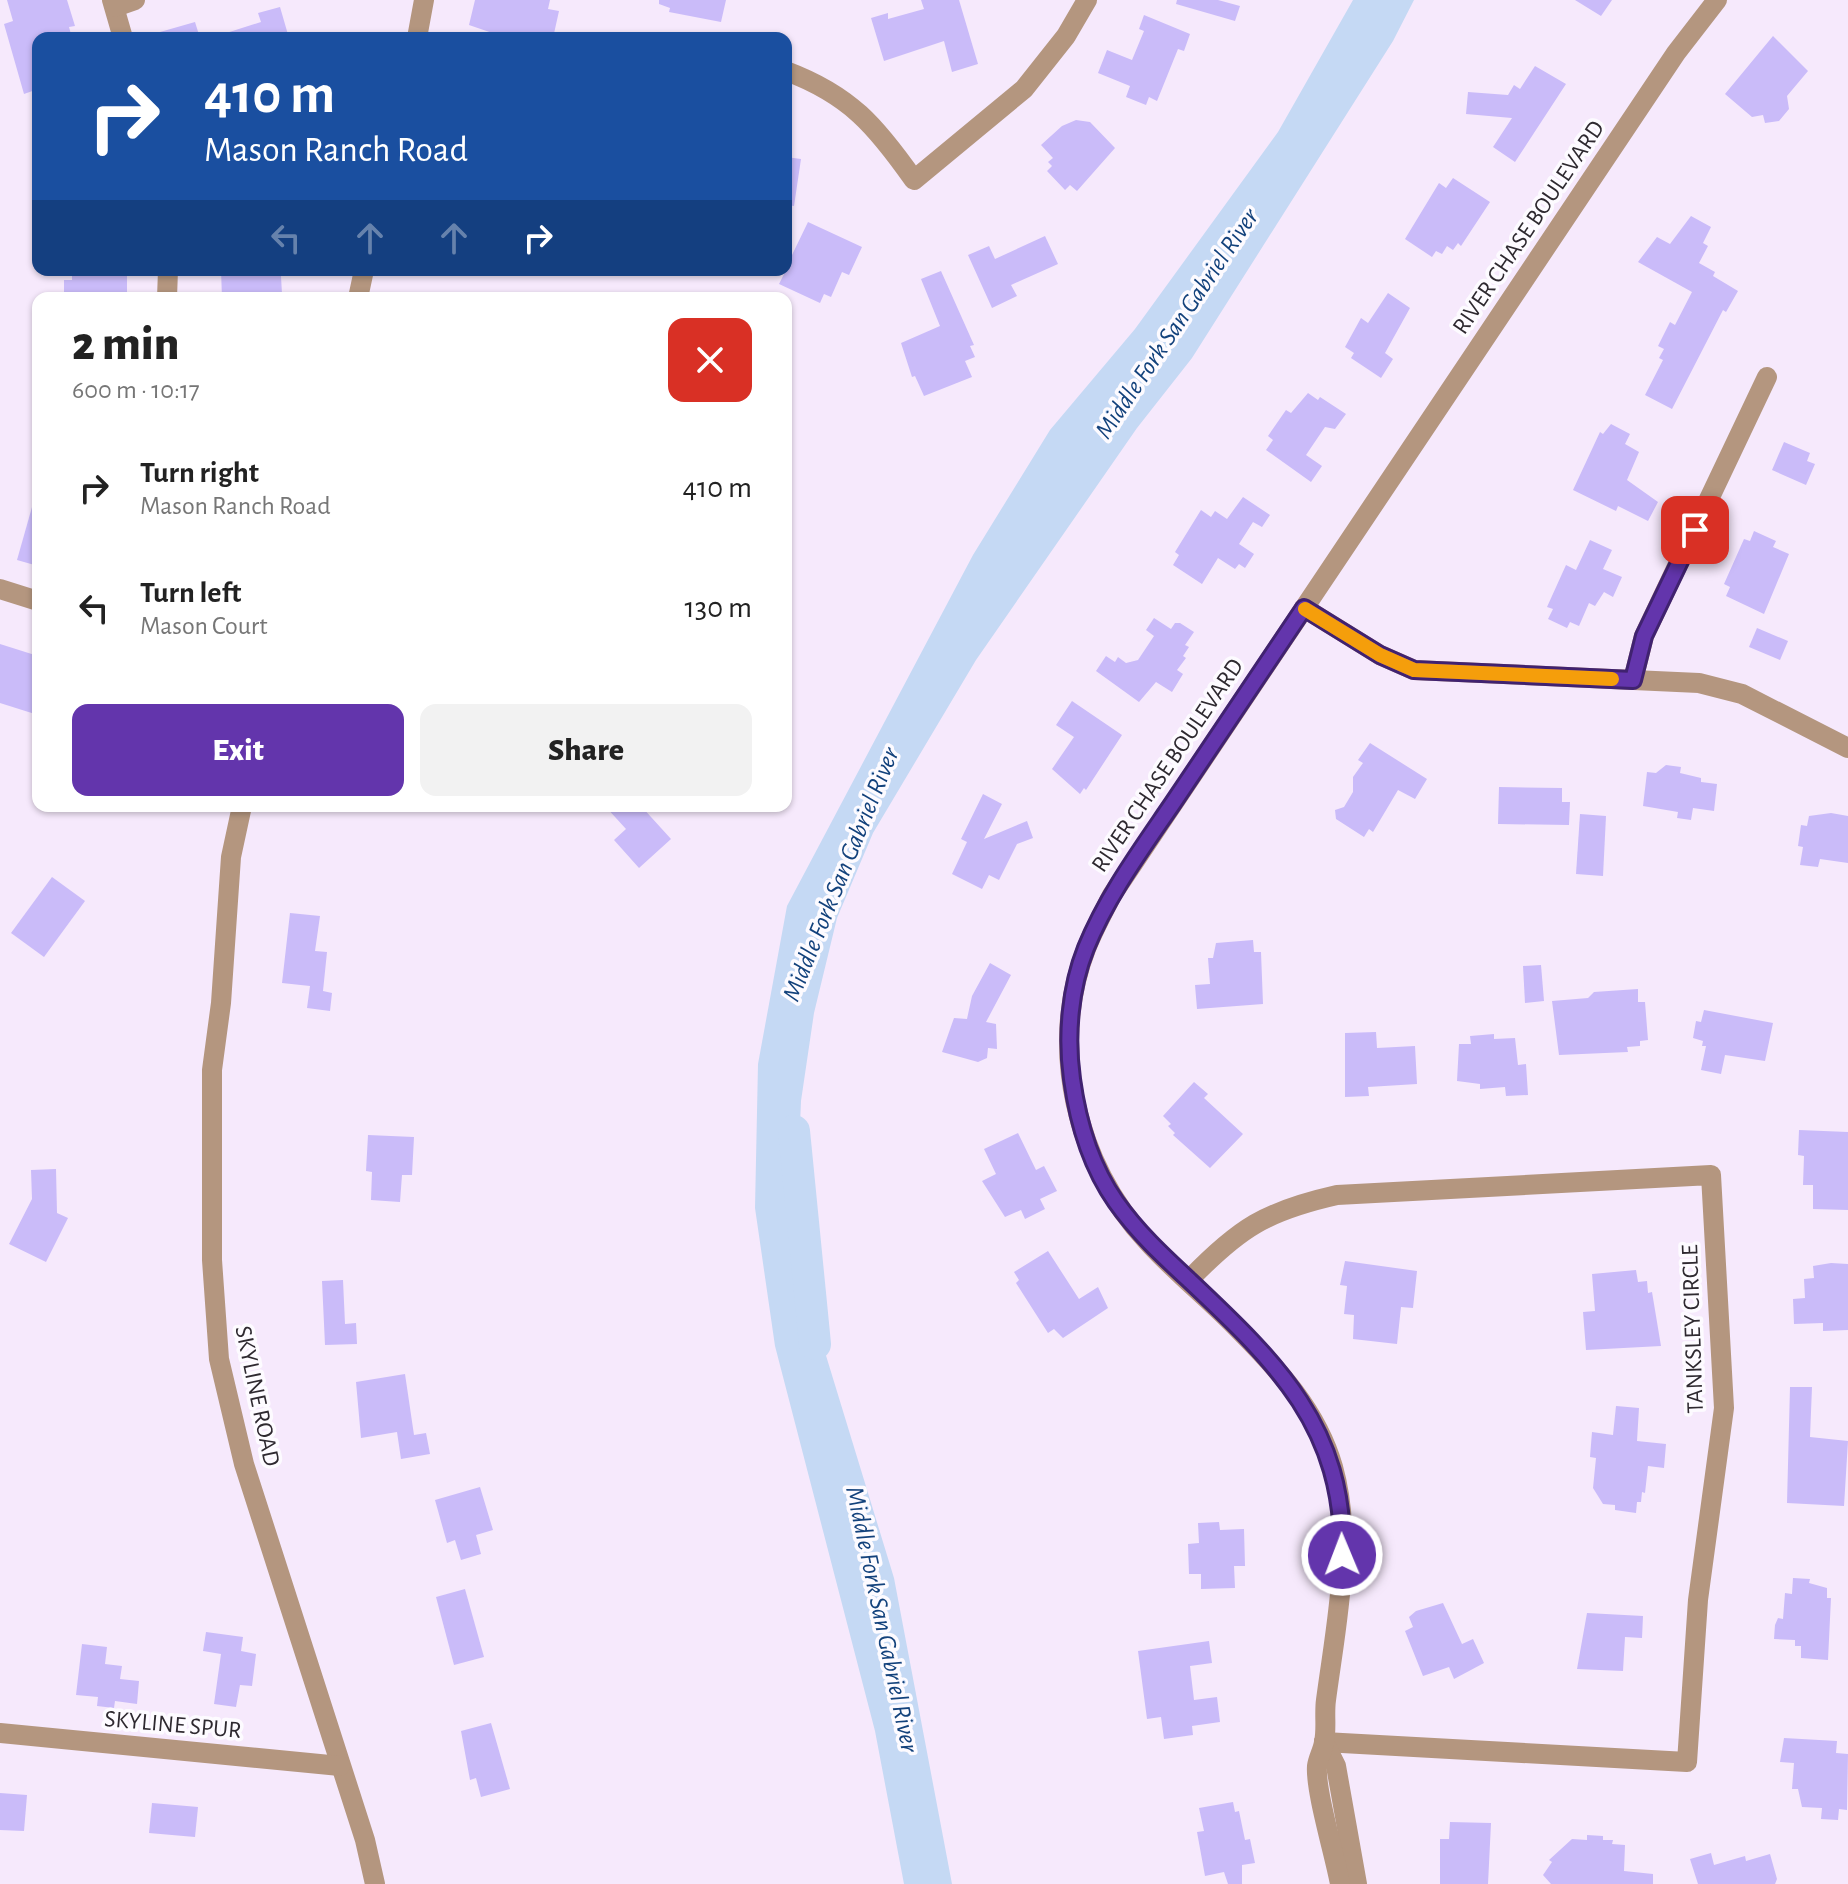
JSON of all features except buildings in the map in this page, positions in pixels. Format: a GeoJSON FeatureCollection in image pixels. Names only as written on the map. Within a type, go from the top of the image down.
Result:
{"type":"FeatureCollection","features":[{"type":"Feature","properties":{"kind":"street"},"geometry":{"type":"LineString","coordinates":[[121,32],[113,4],[135,0]]}},
{"type":"Feature","properties":{"kind":"street"},"geometry":{"type":"LineString","coordinates":[[418,32],[424,0]]}},
{"type":"Feature","properties":{"kind":"street"},"geometry":{"type":"LineString","coordinates":[[792,73],[843,100],[876,127],[914,180],[1024,89],[1066,36],[1087,0]]}},
{"type":"Feature","properties":{"kind":"street","name":"RIVER CHASE BOULEVARD"},"geometry":{"type":"LineString","coordinates":[[1340,1884],[1317,1766],[1324,1742],[1325,1705],[1342,1555],[1342,1523],[1332,1466],[1311,1418],[1283,1374],[1146,1241],[1115,1200],[1093,1161],[1078,1117],[1069,1057],[1072,999],[1086,949],[1112,895],[1676,53],[1717,0]]}},
{"type":"Feature","properties":{"kind":"street"},"geometry":{"type":"LineString","coordinates":[[1633,680],[1644,636],[1767,377]]}},
{"type":"Feature","properties":{"kind":"street"},"geometry":{"type":"LineString","coordinates":[[0,589],[32,599]]}},
{"type":"Feature","properties":{"kind":"street"},"geometry":{"type":"LineString","coordinates":[[1304,608],[1380,655],[1414,670],[1699,683],[1742,694],[1848,748]]}},
{"type":"Feature","properties":{"kind":"street","name":"SKYLINE ROAD"},"geometry":{"type":"LineString","coordinates":[[241,812],[231,857],[221,1003],[212,1070],[212,1272],[219,1359],[244,1464],[365,1840],[375,1884]]}},
{"type":"Feature","properties":{"kind":"street","name":"TANKSLEY CIRCLE"},"geometry":{"type":"LineString","coordinates":[[1189,1280],[1254,1222],[1288,1206],[1337,1195],[1711,1175],[1724,1408],[1697,1606],[1687,1762],[1324,1742]]}},
{"type":"Feature","properties":{"kind":"street","name":"SKYLINE SPUR"},"geometry":{"type":"LineString","coordinates":[[0,1733],[340,1766]]}},
{"type":"Feature","properties":{"kind":"street","name":"RIVER CHASE BOULEVARD"},"geometry":{"type":"LineString","coordinates":[[1324,1742],[1336,1766],[1357,1884]]}},
{"type":"Feature","properties":{"kind":"water"},"geometry":{"type":"Polygon","coordinates":[[[1353,0],[1414,0],[1393,41],[1192,358],[1137,428],[976,660],[873,833],[837,918],[814,1013],[801,1101],[796,1220],[813,1313],[894,1578],[952,1884],[904,1884],[875,1731],[775,1346],[755,1208],[758,1064],[787,906],[973,555],[1050,430],[1135,329],[1278,132],[1353,0]]]}},
{"type":"Feature","properties":{"kind":"waterway","name":"Middle Fork San Gabriel River"},"geometry":{"type":"LineString","coordinates":[[794,1131],[815,1344]]}},
{"type":"Feature","properties":{"kind":"slow traffic"},"geometry":{"type":"LineString","coordinates":[[1305,609],[1380,655],[1414,670],[1449,674],[1612,679]]}},
{"type":"Feature","properties":{"kind":"route"},"geometry":{"type":"LineString","coordinates":[[1342,1555],[1342,1523],[1332,1466],[1311,1418],[1283,1374],[1146,1241],[1115,1200],[1093,1161],[1078,1117],[1069,1057],[1072,999],[1086,949],[1112,895],[1304,608],[1380,655],[1414,670],[1633,680],[1644,636],[1695,530]]}}]}
